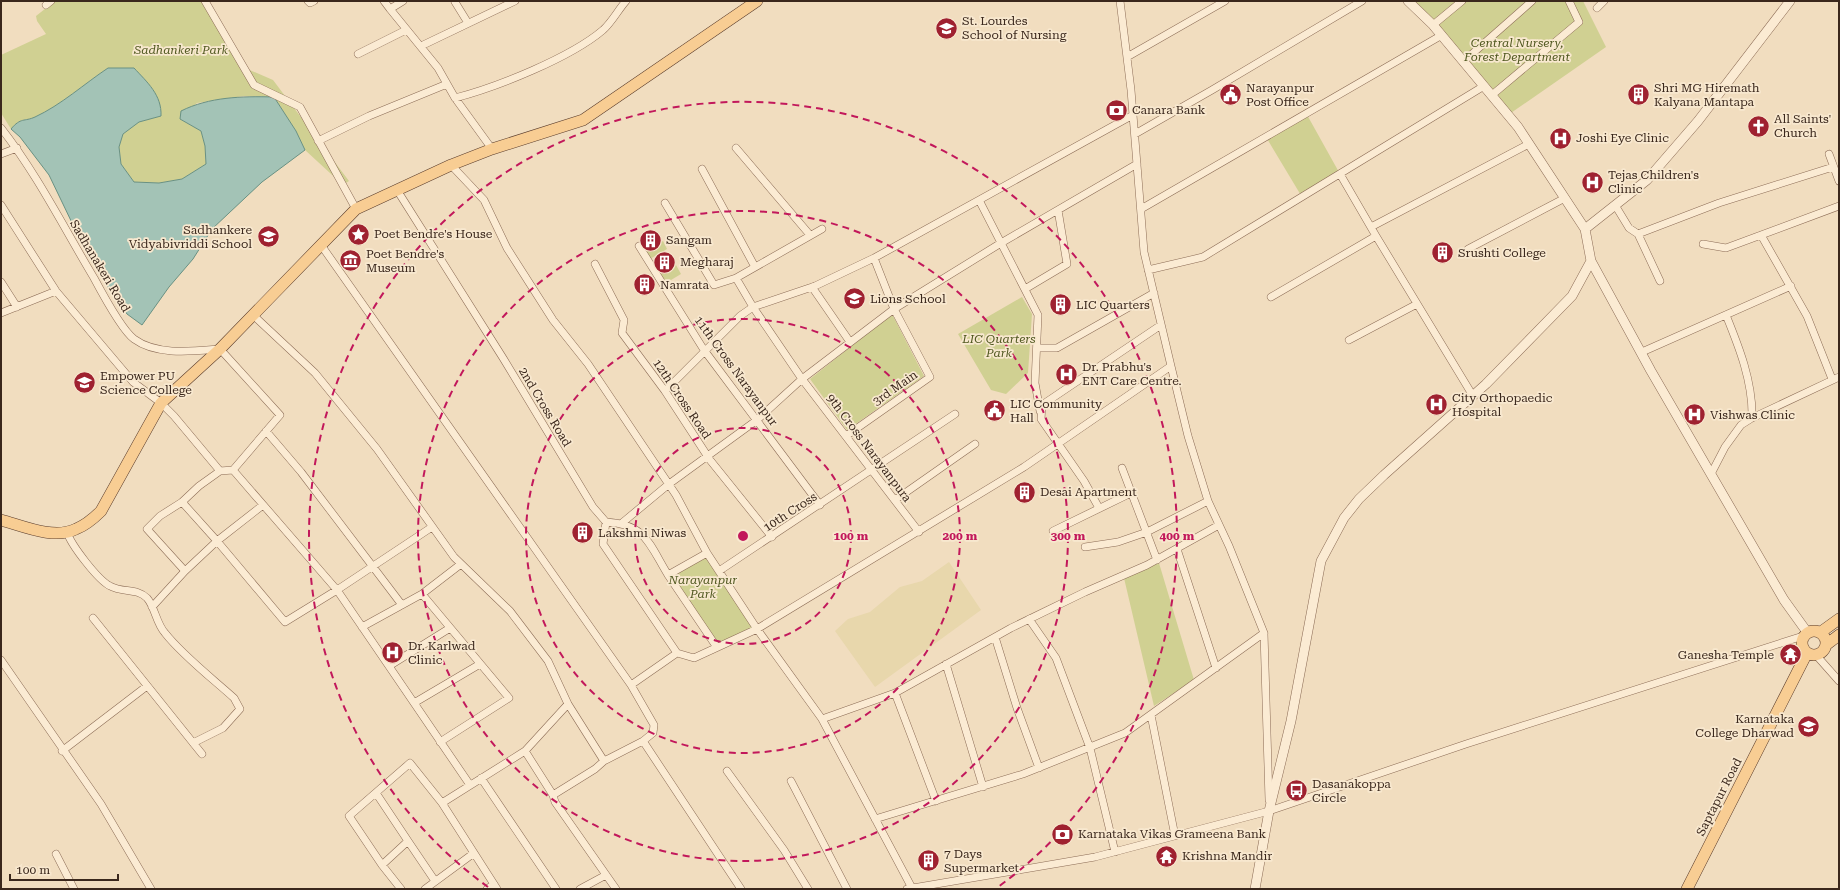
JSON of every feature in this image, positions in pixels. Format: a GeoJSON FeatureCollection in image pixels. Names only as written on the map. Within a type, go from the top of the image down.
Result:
{"type":"FeatureCollection","features":[{"type":"Feature","properties":{"kind":"main road"},"geometry":{"type":"LineString","coordinates":[[1,520],[56,533],[76,530],[101,511],[161,403],[220,349],[356,209],[451,165],[492,149],[583,120],[757,1]]}},
{"type":"Feature","properties":{"kind":"main road"},"geometry":{"type":"LineString","coordinates":[[1821,632],[1839,619]]}},
{"type":"Feature","properties":{"kind":"main road"},"geometry":{"type":"LineString","coordinates":[[1826,645],[1824,636],[1821,632],[1816,630],[1805,634],[1802,645],[1812,654],[1824,649],[1826,645],[1839,635]]}},
{"type":"Feature","properties":{"kind":"main road","name":"Saptapur Road"},"geometry":{"type":"LineString","coordinates":[[1687,889],[1812,654]]}},
{"type":"Feature","properties":{"kind":"street"},"geometry":{"type":"LineString","coordinates":[[215,1],[207,3],[254,85],[300,107],[356,209]]}},
{"type":"Feature","properties":{"kind":"street"},"geometry":{"type":"LineString","coordinates":[[308,1],[310,3],[314,1]]}},
{"type":"Feature","properties":{"kind":"street"},"geometry":{"type":"LineString","coordinates":[[384,1],[438,68],[455,98],[492,149]]}},
{"type":"Feature","properties":{"kind":"street"},"geometry":{"type":"LineString","coordinates":[[390,9],[403,1]]}},
{"type":"Feature","properties":{"kind":"street"},"geometry":{"type":"LineString","coordinates":[[455,98],[480,92],[552,61],[589,40],[604,29],[626,1]]}},
{"type":"Feature","properties":{"kind":"street"},"geometry":{"type":"LineString","coordinates":[[1120,1],[1135,134],[1144,252],[1148,270],[1188,436],[1208,501],[1264,633],[1269,811]]}},
{"type":"Feature","properties":{"kind":"street"},"geometry":{"type":"LineString","coordinates":[[1127,57],[1225,1]]}},
{"type":"Feature","properties":{"kind":"street"},"geometry":{"type":"LineString","coordinates":[[1135,134],[1362,1]]}},
{"type":"Feature","properties":{"kind":"street"},"geometry":{"type":"LineString","coordinates":[[451,165],[484,200],[511,255],[553,320],[588,364],[669,484],[707,553],[757,629],[822,719],[875,819],[909,889],[931,887],[1095,857],[1269,811],[1466,744],[1805,634],[1711,474],[1591,261],[1585,229],[1518,127],[1433,24],[1408,1]]}},
{"type":"Feature","properties":{"kind":"street"},"geometry":{"type":"LineString","coordinates":[[1433,24],[1462,1]]}},
{"type":"Feature","properties":{"kind":"street"},"geometry":{"type":"LineString","coordinates":[[1464,61],[1532,1]]}},
{"type":"Feature","properties":{"kind":"street"},"geometry":{"type":"LineString","coordinates":[[1492,95],[1579,22],[1569,1]]}},
{"type":"Feature","properties":{"kind":"street"},"geometry":{"type":"LineString","coordinates":[[1597,8],[1604,1]]}},
{"type":"Feature","properties":{"kind":"street"},"geometry":{"type":"LineString","coordinates":[[1585,229],[1647,180],[1698,121],[1790,1]]}},
{"type":"Feature","properties":{"kind":"street"},"geometry":{"type":"LineString","coordinates":[[455,2],[468,23]]}},
{"type":"Feature","properties":{"kind":"street"},"geometry":{"type":"LineString","coordinates":[[421,46],[511,2]]}},
{"type":"Feature","properties":{"kind":"street"},"geometry":{"type":"LineString","coordinates":[[358,54],[406,30]]}},
{"type":"Feature","properties":{"kind":"street"},"geometry":{"type":"LineString","coordinates":[[1141,209],[1442,35]]}},
{"type":"Feature","properties":{"kind":"street"},"geometry":{"type":"LineString","coordinates":[[318,140],[369,116],[447,84]]}},
{"type":"Feature","properties":{"kind":"street"},"geometry":{"type":"LineString","coordinates":[[1148,270],[1203,257],[1484,86]]}},
{"type":"Feature","properties":{"kind":"street"},"geometry":{"type":"LineString","coordinates":[[665,391],[704,350],[740,316],[753,307],[812,287],[874,258],[1133,115]]}},
{"type":"Feature","properties":{"kind":"street","name":"Sadhanakeri Road"},"geometry":{"type":"LineString","coordinates":[[1,128],[16,148],[109,305],[134,339],[159,350],[190,351],[220,349]]}},
{"type":"Feature","properties":{"kind":"street"},"geometry":{"type":"LineString","coordinates":[[1371,227],[1529,144]]}},
{"type":"Feature","properties":{"kind":"street"},"geometry":{"type":"LineString","coordinates":[[1,154],[16,148]]}},
{"type":"Feature","properties":{"kind":"street"},"geometry":{"type":"LineString","coordinates":[[736,148],[810,235]]}},
{"type":"Feature","properties":{"kind":"street"},"geometry":{"type":"LineString","coordinates":[[1829,154],[1839,181]]}},
{"type":"Feature","properties":{"kind":"street"},"geometry":{"type":"LineString","coordinates":[[622,523],[669,484],[757,420],[802,378],[894,309],[1001,243],[1137,164]]}},
{"type":"Feature","properties":{"kind":"street"},"geometry":{"type":"LineString","coordinates":[[1638,234],[1719,203],[1833,167]]}},
{"type":"Feature","properties":{"kind":"street"},"geometry":{"type":"LineString","coordinates":[[702,169],[755,267]]}},
{"type":"Feature","properties":{"kind":"street"},"geometry":{"type":"LineString","coordinates":[[1340,174],[1473,396]]}},
{"type":"Feature","properties":{"kind":"street","name":"2nd Cross Road"},"geometry":{"type":"LineString","coordinates":[[397,190],[503,358],[593,507],[606,522]]}},
{"type":"Feature","properties":{"kind":"street"},"geometry":{"type":"LineString","coordinates":[[1468,249],[1565,198]]}},
{"type":"Feature","properties":{"kind":"street"},"geometry":{"type":"LineString","coordinates":[[979,200],[1038,315],[1035,383],[1041,419],[1059,444],[1099,508]]}},
{"type":"Feature","properties":{"kind":"street"},"geometry":{"type":"LineString","coordinates":[[665,204],[714,285],[736,278],[822,228]]}},
{"type":"Feature","properties":{"kind":"street"},"geometry":{"type":"LineString","coordinates":[[1,205],[56,292],[133,382],[161,403],[174,416],[220,471]]}},
{"type":"Feature","properties":{"kind":"street"},"geometry":{"type":"LineString","coordinates":[[1615,205],[1629,228],[1638,234],[1660,281]]}},
{"type":"Feature","properties":{"kind":"street"},"geometry":{"type":"LineString","coordinates":[[1703,244],[1726,248],[1839,206]]}},
{"type":"Feature","properties":{"kind":"street"},"geometry":{"type":"LineString","coordinates":[[1025,289],[1067,264],[1058,210]]}},
{"type":"Feature","properties":{"kind":"street"},"geometry":{"type":"LineString","coordinates":[[1711,474],[1725,447],[1741,425],[1752,418],[1835,378],[1807,316],[1761,235]]}},
{"type":"Feature","properties":{"kind":"street"},"geometry":{"type":"LineString","coordinates":[[1271,297],[1376,236]]}},
{"type":"Feature","properties":{"kind":"street"},"geometry":{"type":"LineString","coordinates":[[321,245],[631,685],[654,725],[653,732],[643,740],[604,761],[595,769],[553,795]]}},
{"type":"Feature","properties":{"kind":"street","name":"11th Cross Narayanpur"},"geometry":{"type":"LineString","coordinates":[[639,246],[704,350],[820,505]]}},
{"type":"Feature","properties":{"kind":"street"},"geometry":{"type":"LineString","coordinates":[[874,258],[894,309]]}},
{"type":"Feature","properties":{"kind":"street"},"geometry":{"type":"LineString","coordinates":[[1255,889],[1269,811],[1291,721],[1321,560],[1344,518],[1359,499],[1473,396],[1572,296],[1591,261]]}},
{"type":"Feature","properties":{"kind":"street","name":"12th Cross Road"},"geometry":{"type":"LineString","coordinates":[[595,264],[624,320],[622,333],[665,391],[708,457],[772,537]]}},
{"type":"Feature","properties":{"kind":"street","name":"9th Cross Narayanpura"},"geometry":{"type":"LineString","coordinates":[[736,278],[753,307],[802,378],[919,532]]}},
{"type":"Feature","properties":{"kind":"street"},"geometry":{"type":"LineString","coordinates":[[1,282],[17,307]]}},
{"type":"Feature","properties":{"kind":"street"},"geometry":{"type":"LineString","coordinates":[[812,287],[850,342]]}},
{"type":"Feature","properties":{"kind":"street"},"geometry":{"type":"LineString","coordinates":[[1642,352],[1790,287]]}},
{"type":"Feature","properties":{"kind":"street"},"geometry":{"type":"LineString","coordinates":[[1,313],[56,292]]}},
{"type":"Feature","properties":{"kind":"street"},"geometry":{"type":"LineString","coordinates":[[1037,348],[1057,348],[1154,293]]}},
{"type":"Feature","properties":{"kind":"street"},"geometry":{"type":"LineString","coordinates":[[1349,340],[1417,304]]}},
{"type":"Feature","properties":{"kind":"street","name":"3rd Main"},"geometry":{"type":"LineString","coordinates":[[846,436],[930,377],[894,309]]}},
{"type":"Feature","properties":{"kind":"street"},"geometry":{"type":"LineString","coordinates":[[253,315],[316,373],[377,449],[454,557],[510,611],[548,661],[568,704],[604,761]]}},
{"type":"Feature","properties":{"kind":"street"},"geometry":{"type":"LineString","coordinates":[[1726,315],[1745,366],[1752,408],[1752,418]]}},
{"type":"Feature","properties":{"kind":"street"},"geometry":{"type":"LineString","coordinates":[[1041,419],[1042,405],[1161,325]]}},
{"type":"Feature","properties":{"kind":"street"},"geometry":{"type":"LineString","coordinates":[[184,570],[147,529],[160,516],[182,502],[199,486],[220,471],[233,470],[280,415],[220,349]]}},
{"type":"Feature","properties":{"kind":"street"},"geometry":{"type":"LineString","coordinates":[[716,646],[668,575],[643,534],[622,523],[606,522],[603,544],[677,653],[694,658],[716,646],[757,629],[919,532],[1059,444],[1171,366]]}},
{"type":"Feature","properties":{"kind":"street","name":"10th Cross"},"geometry":{"type":"LineString","coordinates":[[719,571],[955,414]]}},
{"type":"Feature","properties":{"kind":"street"},"geometry":{"type":"LineString","coordinates":[[266,431],[301,472],[402,605]]}},
{"type":"Feature","properties":{"kind":"street"},"geometry":{"type":"LineString","coordinates":[[895,500],[975,444]]}},
{"type":"Feature","properties":{"kind":"street"},"geometry":{"type":"LineString","coordinates":[[1122,468],[1157,560]]}},
{"type":"Feature","properties":{"kind":"street"},"geometry":{"type":"LineString","coordinates":[[233,470],[337,590],[470,785]]}},
{"type":"Feature","properties":{"kind":"street"},"geometry":{"type":"LineString","coordinates":[[1052,530],[1131,493]]}},
{"type":"Feature","properties":{"kind":"street"},"geometry":{"type":"LineString","coordinates":[[1085,548],[1118,542],[1147,532],[1208,501]]}},
{"type":"Feature","properties":{"kind":"street"},"geometry":{"type":"LineString","coordinates":[[182,502],[285,622],[337,590],[432,527]]}},
{"type":"Feature","properties":{"kind":"street"},"geometry":{"type":"LineString","coordinates":[[152,607],[184,570],[217,541],[263,505]]}},
{"type":"Feature","properties":{"kind":"street"},"geometry":{"type":"LineString","coordinates":[[822,719],[895,693],[1029,619],[1157,560],[1218,525]]}},
{"type":"Feature","properties":{"kind":"street"},"geometry":{"type":"LineString","coordinates":[[67,532],[70,541],[84,559],[110,586],[125,591],[140,592],[148,599],[159,627],[169,639],[234,698],[240,710],[223,728],[193,744]]}},
{"type":"Feature","properties":{"kind":"street"},"geometry":{"type":"LineString","coordinates":[[1177,548],[1216,668]]}},
{"type":"Feature","properties":{"kind":"street"},"geometry":{"type":"LineString","coordinates":[[668,575],[707,553]]}},
{"type":"Feature","properties":{"kind":"street"},"geometry":{"type":"LineString","coordinates":[[362,627],[422,594],[461,564]]}},
{"type":"Feature","properties":{"kind":"street"},"geometry":{"type":"LineString","coordinates":[[422,594],[509,698],[440,742]]}},
{"type":"Feature","properties":{"kind":"street"},"geometry":{"type":"LineString","coordinates":[[93,618],[202,754]]}},
{"type":"Feature","properties":{"kind":"street"},"geometry":{"type":"LineString","coordinates":[[1029,619],[1056,658],[1090,748],[1115,852]]}},
{"type":"Feature","properties":{"kind":"street"},"geometry":{"type":"LineString","coordinates":[[388,666],[450,628]]}},
{"type":"Feature","properties":{"kind":"street"},"geometry":{"type":"LineString","coordinates":[[875,819],[982,787],[1038,768],[1125,733],[1264,633]]}},
{"type":"Feature","properties":{"kind":"street"},"geometry":{"type":"LineString","coordinates":[[995,637],[1016,708],[1038,768]]}},
{"type":"Feature","properties":{"kind":"street"},"geometry":{"type":"LineString","coordinates":[[631,685],[677,653]]}},
{"type":"Feature","properties":{"kind":"street"},"geometry":{"type":"LineString","coordinates":[[1812,654],[1839,680]]}},
{"type":"Feature","properties":{"kind":"street"},"geometry":{"type":"LineString","coordinates":[[1,660],[62,751],[101,804],[151,889]]}},
{"type":"Feature","properties":{"kind":"street"},"geometry":{"type":"LineString","coordinates":[[414,703],[480,664]]}},
{"type":"Feature","properties":{"kind":"street"},"geometry":{"type":"LineString","coordinates":[[946,664],[982,787]]}},
{"type":"Feature","properties":{"kind":"street"},"geometry":{"type":"LineString","coordinates":[[62,751],[147,686]]}},
{"type":"Feature","properties":{"kind":"street"},"geometry":{"type":"LineString","coordinates":[[895,693],[936,801]]}},
{"type":"Feature","properties":{"kind":"street"},"geometry":{"type":"LineString","coordinates":[[442,802],[524,751],[568,704]]}},
{"type":"Feature","properties":{"kind":"street"},"geometry":{"type":"LineString","coordinates":[[1151,714],[1175,836]]}},
{"type":"Feature","properties":{"kind":"street"},"geometry":{"type":"LineString","coordinates":[[643,740],[741,889]]}},
{"type":"Feature","properties":{"kind":"street"},"geometry":{"type":"LineString","coordinates":[[524,751],[553,795],[555,802],[616,889]]}},
{"type":"Feature","properties":{"kind":"street"},"geometry":{"type":"LineString","coordinates":[[401,889],[382,865],[349,816],[410,763],[442,802],[496,887],[487,889]]}},
{"type":"Feature","properties":{"kind":"street"},"geometry":{"type":"LineString","coordinates":[[726,771],[784,850],[808,889]]}},
{"type":"Feature","properties":{"kind":"street"},"geometry":{"type":"LineString","coordinates":[[481,778],[556,889]]}},
{"type":"Feature","properties":{"kind":"street"},"geometry":{"type":"LineString","coordinates":[[791,782],[848,889]]}},
{"type":"Feature","properties":{"kind":"street"},"geometry":{"type":"LineString","coordinates":[[376,793],[435,881]]}},
{"type":"Feature","properties":{"kind":"street"},"geometry":{"type":"LineString","coordinates":[[382,865],[408,841]]}},
{"type":"Feature","properties":{"kind":"street"},"geometry":{"type":"LineString","coordinates":[[425,889],[474,853]]}},
{"type":"Feature","properties":{"kind":"street"},"geometry":{"type":"LineString","coordinates":[[56,854],[74,889]]}},
{"type":"Feature","properties":{"kind":"street"},"geometry":{"type":"LineString","coordinates":[[580,889],[606,875]]}},
{"type":"Feature","properties":{"kind":"shaded area"},"geometry":{"type":"Polygon","coordinates":[[[108,68],[134,68],[153,89],[161,108],[161,116],[139,122],[123,134],[119,147],[121,164],[134,182],[159,183],[182,179],[206,164],[205,146],[201,131],[180,119],[181,111],[192,106],[214,100],[238,97],[274,97],[296,131],[305,150],[262,182],[212,229],[193,259],[169,287],[142,325],[127,314],[105,283],[87,254],[49,175],[20,137],[11,129],[20,121],[35,117],[54,107],[108,68]]]}},
{"type":"Feature","properties":{"kind":"shaded area"},"geometry":{"type":"Polygon","coordinates":[[[949,562],[981,610],[875,687],[835,631],[848,619],[870,612],[900,587],[922,581],[949,562]]]}},
{"type":"Feature","properties":{"kind":"green space","name":"Sadhankeri Park"},"geometry":{"type":"Polygon","coordinates":[[[55,1],[207,1],[245,68],[273,80],[349,181],[343,185],[305,150],[296,131],[274,97],[244,96],[197,103],[180,119],[201,131],[205,146],[206,164],[182,179],[159,183],[134,182],[121,164],[119,147],[123,134],[139,122],[161,116],[108,68],[54,107],[35,117],[20,121],[11,129],[1,113],[1,55],[46,34],[37,21],[36,16],[55,1]]]}},
{"type":"Feature","properties":{"kind":"green space","name":"Central Nursery, Forest Department"},"geometry":{"type":"Polygon","coordinates":[[[1408,1],[1583,1],[1606,47],[1508,115],[1408,1]]]}},
{"type":"Feature","properties":{"kind":"green space"},"geometry":{"type":"Polygon","coordinates":[[[1306,113],[1340,174],[1302,197],[1266,137],[1306,113]]]}},
{"type":"Feature","properties":{"kind":"green space"},"geometry":{"type":"Polygon","coordinates":[[[663,241],[667,249],[650,259],[645,250],[663,241]]]}},
{"type":"Feature","properties":{"kind":"green space"},"geometry":{"type":"Polygon","coordinates":[[[676,265],[681,274],[666,283],[660,274],[676,265]]]}},
{"type":"Feature","properties":{"kind":"green space","name":"LIC Quarters Park"},"geometry":{"type":"Polygon","coordinates":[[[1022,297],[1032,314],[1028,373],[1006,394],[991,390],[958,334],[1022,297]]]}},
{"type":"Feature","properties":{"kind":"green space"},"geometry":{"type":"Polygon","coordinates":[[[892,314],[924,376],[847,430],[810,379],[892,314]]]}},
{"type":"Feature","properties":{"kind":"green space","name":"Narayanpur Park"},"geometry":{"type":"Polygon","coordinates":[[[707,553],[757,629],[716,646],[668,575],[707,553]]]}},
{"type":"Feature","properties":{"kind":"green space"},"geometry":{"type":"Polygon","coordinates":[[[1159,563],[1194,680],[1154,706],[1124,578],[1159,563]]]}},
{"type":"Feature","properties":{"kind":"place","name":"St. Lourdes School of Nursing"},"geometry":{"type":"Point","coordinates":[946,28]}},
{"type":"Feature","properties":{"kind":"place","name":"Narayanpur Post Office"},"geometry":{"type":"Point","coordinates":[1230,95]}},
{"type":"Feature","properties":{"kind":"place","name":"Shri MG Hiremath Kalyana Mantapa"},"geometry":{"type":"Point","coordinates":[1639,95]}},
{"type":"Feature","properties":{"kind":"place","name":"Canara Bank"},"geometry":{"type":"Point","coordinates":[1116,110]}},
{"type":"Feature","properties":{"kind":"place","name":"All Saints' Church"},"geometry":{"type":"Point","coordinates":[1759,126]}},
{"type":"Feature","properties":{"kind":"place","name":"Joshi Eye Clinic"},"geometry":{"type":"Point","coordinates":[1561,138]}},
{"type":"Feature","properties":{"kind":"place","name":"Tejas Children's Clinic"},"geometry":{"type":"Point","coordinates":[1593,182]}},
{"type":"Feature","properties":{"kind":"place","name":"Poet Bendre's House"},"geometry":{"type":"Point","coordinates":[359,234]}},
{"type":"Feature","properties":{"kind":"place","name":"Sadhankere Vidyabivriddi School"},"geometry":{"type":"Point","coordinates":[268,237]}},
{"type":"Feature","properties":{"kind":"place","name":"Sangam"},"geometry":{"type":"Point","coordinates":[651,240]}},
{"type":"Feature","properties":{"kind":"place","name":"Srushti College"},"geometry":{"type":"Point","coordinates":[1442,253]}},
{"type":"Feature","properties":{"kind":"place","name":"Poet Bendre's Museum"},"geometry":{"type":"Point","coordinates":[351,261]}},
{"type":"Feature","properties":{"kind":"place","name":"Megharaj"},"geometry":{"type":"Point","coordinates":[664,262]}},
{"type":"Feature","properties":{"kind":"place","name":"Namrata"},"geometry":{"type":"Point","coordinates":[644,285]}},
{"type":"Feature","properties":{"kind":"place","name":"Lions School"},"geometry":{"type":"Point","coordinates":[855,299]}},
{"type":"Feature","properties":{"kind":"place","name":"LIC Quarters"},"geometry":{"type":"Point","coordinates":[1060,305]}},
{"type":"Feature","properties":{"kind":"place","name":"Dr. Prabhu's ENT Care Centre."},"geometry":{"type":"Point","coordinates":[1066,374]}},
{"type":"Feature","properties":{"kind":"place","name":"Empower PU Science College"},"geometry":{"type":"Point","coordinates":[84,383]}},
{"type":"Feature","properties":{"kind":"place","name":"City Orthopaedic Hospital"},"geometry":{"type":"Point","coordinates":[1436,405]}},
{"type":"Feature","properties":{"kind":"place","name":"LIC Community Hall"},"geometry":{"type":"Point","coordinates":[994,411]}},
{"type":"Feature","properties":{"kind":"place","name":"Vishwas Clinic"},"geometry":{"type":"Point","coordinates":[1694,415]}},
{"type":"Feature","properties":{"kind":"place","name":"Desai Apartment"},"geometry":{"type":"Point","coordinates":[1025,492]}},
{"type":"Feature","properties":{"kind":"place","name":"Lakshmi Niwas"},"geometry":{"type":"Point","coordinates":[583,533]}},
{"type":"Feature","properties":{"kind":"place","name":"Dr. Karlwad Clinic"},"geometry":{"type":"Point","coordinates":[392,653]}},
{"type":"Feature","properties":{"kind":"place","name":"Ganesha Temple"},"geometry":{"type":"Point","coordinates":[1790,655]}},
{"type":"Feature","properties":{"kind":"place","name":"Karnataka College Dharwad"},"geometry":{"type":"Point","coordinates":[1809,726]}},
{"type":"Feature","properties":{"kind":"place","name":"Dasanakoppa Circle"},"geometry":{"type":"Point","coordinates":[1296,791]}},
{"type":"Feature","properties":{"kind":"place","name":"Karnataka Vikas Grameena Bank"},"geometry":{"type":"Point","coordinates":[1062,834]}},
{"type":"Feature","properties":{"kind":"place","name":"Krishna Mandir"},"geometry":{"type":"Point","coordinates":[1167,856]}},
{"type":"Feature","properties":{"kind":"place","name":"7 Days Supermarket"},"geometry":{"type":"Point","coordinates":[929,861]}}]}
